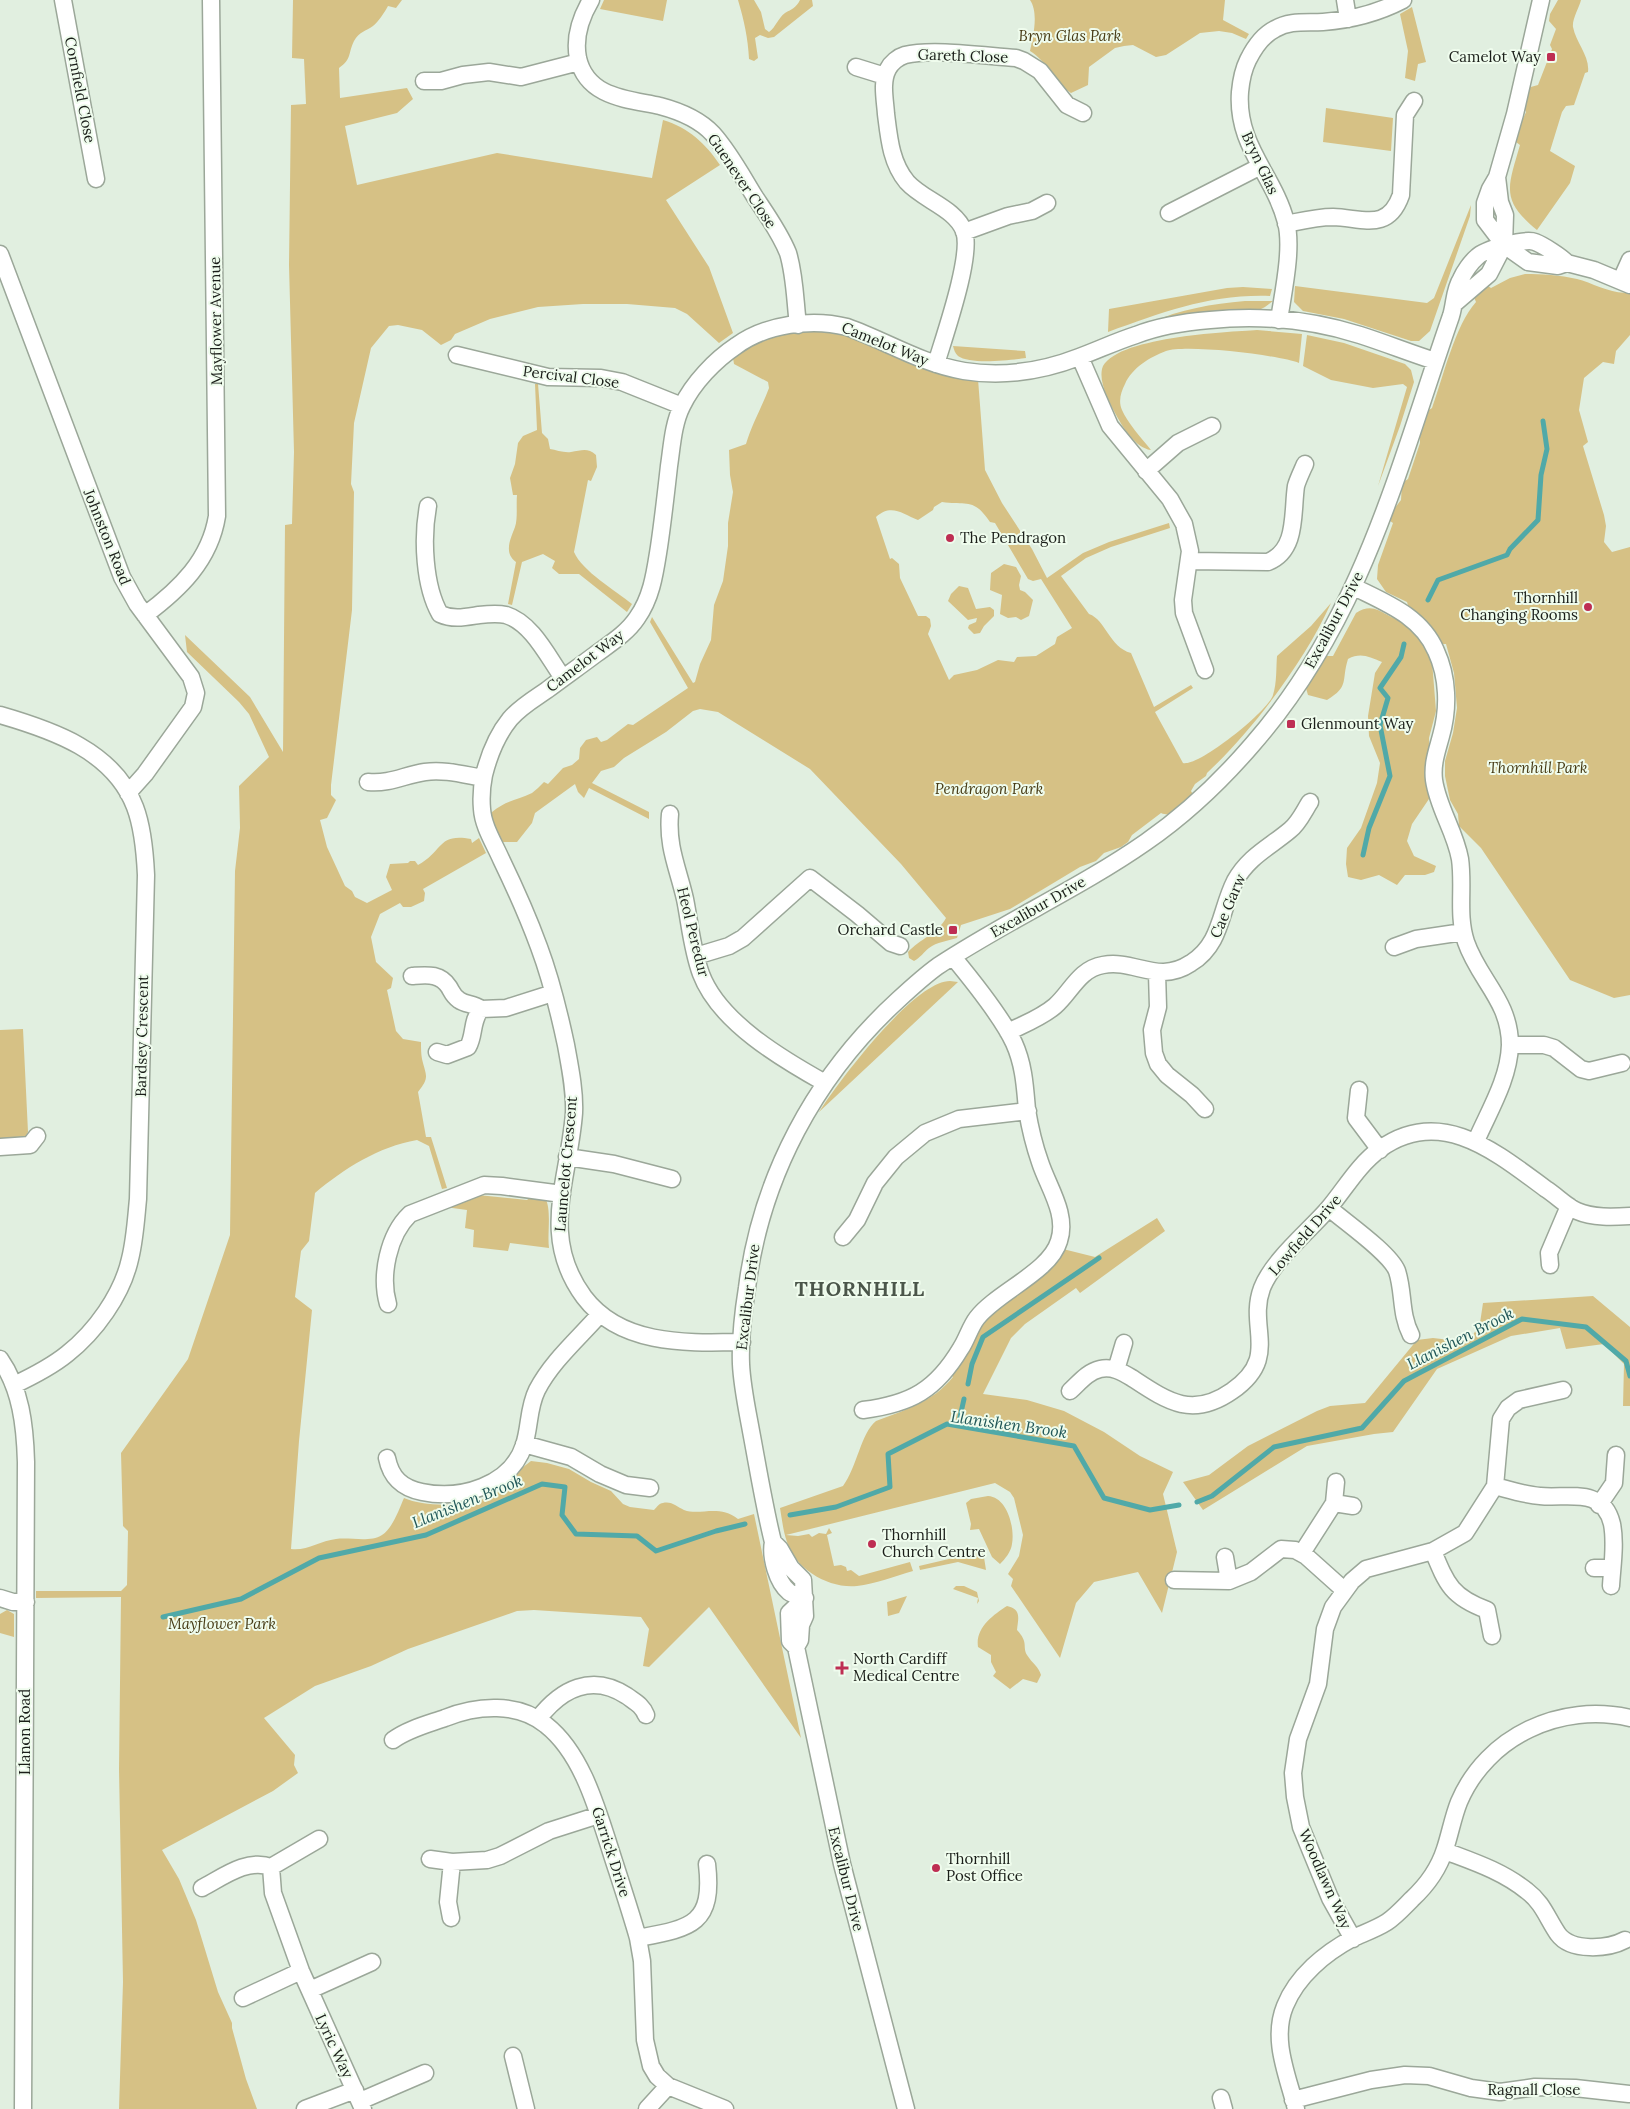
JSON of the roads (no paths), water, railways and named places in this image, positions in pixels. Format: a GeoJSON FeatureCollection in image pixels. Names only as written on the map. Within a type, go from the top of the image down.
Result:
{"type":"FeatureCollection","features":[{"type":"Feature","properties":{"kind":"street","name":"Cornfield Close"},"geometry":{"type":"LineString","coordinates":[[63,0],[96,179]]}},
{"type":"Feature","properties":{"kind":"street","name":"Mayflower Avenue"},"geometry":{"type":"LineString","coordinates":[[146,615],[169,596],[199,564],[211,543],[217,516],[211,0]]}},
{"type":"Feature","properties":{"kind":"street","name":"Guenever Close"},"geometry":{"type":"LineString","coordinates":[[591,0],[582,20],[577,50],[579,62],[589,81],[606,94],[671,109],[700,123],[712,134],[731,160],[782,240],[792,269],[798,324]]}},
{"type":"Feature","properties":{"kind":"street"},"geometry":{"type":"LineString","coordinates":[[1345,0],[1348,19]]}},
{"type":"Feature","properties":{"kind":"street","name":"Bryn Glas"},"geometry":{"type":"LineString","coordinates":[[1279,320],[1287,255],[1286,224],[1275,195],[1259,168],[1244,132],[1239,102],[1245,66],[1251,54],[1266,34],[1284,24],[1348,19],[1378,11],[1403,0]]}},
{"type":"Feature","properties":{"kind":"street"},"geometry":{"type":"LineString","coordinates":[[1504,245],[1485,220],[1484,215],[1490,189],[1497,177],[1521,90],[1541,0]]}},
{"type":"Feature","properties":{"kind":"street","name":"Gareth Close"},"geometry":{"type":"LineString","coordinates":[[885,76],[889,67],[896,60],[904,56],[917,54],[934,53],[1016,58],[1040,72],[1067,105],[1083,113]]}},
{"type":"Feature","properties":{"kind":"street"},"geometry":{"type":"LineString","coordinates":[[424,81],[441,81],[464,75],[488,72],[522,77],[579,62]]}},
{"type":"Feature","properties":{"kind":"street"},"geometry":{"type":"LineString","coordinates":[[856,67],[885,76],[884,92],[889,137],[899,170],[918,191],[952,215],[964,232],[967,254],[965,264],[936,364]]}},
{"type":"Feature","properties":{"kind":"street"},"geometry":{"type":"LineString","coordinates":[[1286,224],[1331,217],[1378,221],[1388,216],[1396,208],[1401,195],[1405,115],[1414,101]]}},
{"type":"Feature","properties":{"kind":"street"},"geometry":{"type":"LineString","coordinates":[[1169,213],[1259,168]]}},
{"type":"Feature","properties":{"kind":"street"},"geometry":{"type":"LineString","coordinates":[[964,232],[1008,216],[1032,211],[1047,203]]}},
{"type":"Feature","properties":{"kind":"street","name":"Excalibur Drive"},"geometry":{"type":"LineString","coordinates":[[906,2109],[842,1864],[796,1647],[790,1641],[789,1613],[805,1598],[803,1580],[791,1568],[780,1548],[773,1542],[743,1381],[742,1342],[748,1273],[763,1209],[777,1172],[796,1129],[825,1083],[853,1045],[886,1010],[925,976],[953,957],[1112,864],[1159,832],[1196,801],[1236,763],[1266,728],[1318,655],[1354,587],[1382,517],[1454,304],[1455,294],[1461,278],[1478,256],[1504,245],[1534,241],[1560,256],[1568,263],[1625,282]]}},
{"type":"Feature","properties":{"kind":"street","name":"Johnston Road"},"geometry":{"type":"LineString","coordinates":[[0,254],[111,553],[128,590],[191,677],[196,693],[193,707],[145,774],[128,793]]}},
{"type":"Feature","properties":{"kind":"street"},"geometry":{"type":"LineString","coordinates":[[1625,282],[1630,260]]}},
{"type":"Feature","properties":{"kind":"street","name":"Camelot Way"},"geometry":{"type":"LineString","coordinates":[[492,839],[482,808],[483,778],[491,752],[499,736],[513,716],[627,631],[646,602],[651,590],[675,430],[682,406],[691,391],[710,368],[733,347],[753,335],[798,324],[823,323],[848,326],[936,364],[976,372],[1010,372],[1046,367],[1080,357],[1137,334],[1184,323],[1237,318],[1306,323],[1358,335],[1435,361]]}},
{"type":"Feature","properties":{"kind":"street","name":"Percival Close"},"geometry":{"type":"LineString","coordinates":[[457,355],[548,377],[601,378],[622,382],[682,406]]}},
{"type":"Feature","properties":{"kind":"street"},"geometry":{"type":"LineString","coordinates":[[1080,357],[1110,426],[1170,499],[1184,524],[1188,538],[1189,561],[1183,600],[1184,613],[1204,670]]}},
{"type":"Feature","properties":{"kind":"street"},"geometry":{"type":"LineString","coordinates":[[1146,470],[1178,443],[1212,426]]}},
{"type":"Feature","properties":{"kind":"street"},"geometry":{"type":"LineString","coordinates":[[1189,561],[1268,562],[1277,558],[1284,551],[1289,541],[1297,483],[1305,464]]}},
{"type":"Feature","properties":{"kind":"street"},"geometry":{"type":"LineString","coordinates":[[428,506],[424,534],[431,590],[440,614],[447,617],[460,618],[501,614],[515,619],[532,635],[563,678]]}},
{"type":"Feature","properties":{"kind":"street"},"geometry":{"type":"LineString","coordinates":[[1354,587],[1401,612],[1421,626],[1436,651],[1445,680],[1446,706],[1442,735],[1434,762],[1434,778],[1440,802],[1454,833],[1460,859],[1463,932],[1474,961],[1494,990],[1504,1012],[1510,1046],[1503,1080],[1476,1141]]}},
{"type":"Feature","properties":{"kind":"street","name":"Bardsey Crescent"},"geometry":{"type":"LineString","coordinates":[[0,715],[76,743],[101,760],[115,774],[135,807],[144,843],[146,875],[139,1169],[130,1261],[120,1286],[93,1329],[68,1354],[14,1386]]}},
{"type":"Feature","properties":{"kind":"street"},"geometry":{"type":"LineString","coordinates":[[368,782],[388,783],[434,771],[483,778]]}},
{"type":"Feature","properties":{"kind":"street","name":"Cae Garw"},"geometry":{"type":"LineString","coordinates":[[1008,1032],[1054,1007],[1076,982],[1091,969],[1111,964],[1120,964],[1157,972],[1168,972],[1190,964],[1210,947],[1221,924],[1230,894],[1242,871],[1255,856],[1292,829],[1310,802]]}},
{"type":"Feature","properties":{"kind":"street","name":"Heol Peredur"},"geometry":{"type":"LineString","coordinates":[[670,814],[668,829],[670,849],[684,897],[701,975],[709,990],[728,1016],[756,1039],[825,1083]]}},
{"type":"Feature","properties":{"kind":"street","name":"Launcelot Crescent"},"geometry":{"type":"LineString","coordinates":[[492,839],[539,946],[566,1044],[574,1098],[574,1114],[559,1228],[561,1249],[565,1263],[579,1290],[600,1314],[623,1328],[652,1338],[683,1342],[742,1342]]}},
{"type":"Feature","properties":{"kind":"street"},"geometry":{"type":"LineString","coordinates":[[696,956],[729,946],[743,938],[810,878],[891,943],[900,946]]}},
{"type":"Feature","properties":{"kind":"street"},"geometry":{"type":"LineString","coordinates":[[1394,948],[1416,939],[1463,932]]}},
{"type":"Feature","properties":{"kind":"street"},"geometry":{"type":"LineString","coordinates":[[863,1410],[907,1399],[931,1386],[942,1376],[954,1360],[977,1317],[1044,1264],[1055,1250],[1061,1231],[1059,1210],[1040,1162],[1028,1111],[1022,1068],[1014,1043],[953,957]]}},
{"type":"Feature","properties":{"kind":"street"},"geometry":{"type":"LineString","coordinates":[[1157,972],[1158,1007],[1152,1030],[1154,1052],[1158,1064],[1167,1075],[1192,1095],[1205,1109]]}},
{"type":"Feature","properties":{"kind":"street"},"geometry":{"type":"LineString","coordinates":[[412,976],[435,976],[442,978],[454,996],[461,1002],[475,1004],[480,1009],[506,1008],[553,993]]}},
{"type":"Feature","properties":{"kind":"street"},"geometry":{"type":"LineString","coordinates":[[437,1052],[447,1055],[468,1047],[471,1041],[475,1016],[480,1009]]}},
{"type":"Feature","properties":{"kind":"street"},"geometry":{"type":"LineString","coordinates":[[1510,1046],[1544,1046],[1554,1048],[1581,1069],[1590,1071],[1622,1063]]}},
{"type":"Feature","properties":{"kind":"street"},"geometry":{"type":"LineString","coordinates":[[1359,1090],[1356,1118],[1380,1150]]}},
{"type":"Feature","properties":{"kind":"street"},"geometry":{"type":"LineString","coordinates":[[843,1237],[857,1220],[875,1183],[896,1157],[925,1133],[959,1119],[1028,1111]]}},
{"type":"Feature","properties":{"kind":"street","name":"Lowfield Drive"},"geometry":{"type":"LineString","coordinates":[[1116,1370],[1162,1397],[1180,1405],[1191,1407],[1216,1400],[1232,1391],[1244,1381],[1257,1362],[1261,1338],[1259,1299],[1268,1276],[1329,1208],[1357,1172],[1380,1150],[1404,1136],[1425,1132],[1453,1134],[1476,1141],[1569,1206],[1585,1213],[1630,1216]]}},
{"type":"Feature","properties":{"kind":"street"},"geometry":{"type":"LineString","coordinates":[[0,1147],[30,1145],[36,1136]]}},
{"type":"Feature","properties":{"kind":"street"},"geometry":{"type":"LineString","coordinates":[[567,1157],[614,1164],[672,1180]]}},
{"type":"Feature","properties":{"kind":"street"},"geometry":{"type":"LineString","coordinates":[[388,1304],[385,1293],[387,1263],[402,1221],[410,1214],[484,1186],[502,1186],[562,1194]]}},
{"type":"Feature","properties":{"kind":"street"},"geometry":{"type":"LineString","coordinates":[[1550,1265],[1549,1253],[1569,1206]]}},
{"type":"Feature","properties":{"kind":"street"},"geometry":{"type":"LineString","coordinates":[[1329,1208],[1393,1263],[1405,1319],[1411,1335]]}},
{"type":"Feature","properties":{"kind":"street"},"geometry":{"type":"LineString","coordinates":[[387,1458],[391,1474],[409,1487],[423,1492],[456,1493],[476,1490],[495,1480],[514,1463],[524,1444],[528,1415],[537,1390],[545,1377],[600,1314]]}},
{"type":"Feature","properties":{"kind":"street"},"geometry":{"type":"LineString","coordinates":[[1070,1391],[1089,1374],[1099,1370],[1116,1370],[1124,1343]]}},
{"type":"Feature","properties":{"kind":"street","name":"Llanon Road"},"geometry":{"type":"LineString","coordinates":[[0,1359],[14,1386],[24,1424],[26,1443],[23,2109]]}},
{"type":"Feature","properties":{"kind":"street","name":"Woodlawn Way"},"geometry":{"type":"LineString","coordinates":[[1353,1938],[1330,1898],[1301,1827],[1295,1798],[1293,1773],[1298,1739],[1318,1684],[1325,1629],[1333,1607],[1344,1590],[1366,1569],[1433,1551],[1465,1533],[1495,1486],[1501,1419],[1508,1408],[1519,1400],[1563,1390]]}},
{"type":"Feature","properties":{"kind":"street"},"geometry":{"type":"LineString","coordinates":[[524,1444],[571,1457],[600,1474],[626,1485],[650,1488]]}},
{"type":"Feature","properties":{"kind":"street"},"geometry":{"type":"LineString","coordinates":[[1600,1505],[1622,1474],[1616,1455]]}},
{"type":"Feature","properties":{"kind":"street"},"geometry":{"type":"LineString","coordinates":[[1302,1553],[1334,1503],[1336,1482]]}},
{"type":"Feature","properties":{"kind":"street"},"geometry":{"type":"LineString","coordinates":[[1495,1486],[1540,1496],[1576,1495],[1593,1500],[1600,1505],[1611,1522],[1613,1534],[1611,1586]]}},
{"type":"Feature","properties":{"kind":"street"},"geometry":{"type":"LineString","coordinates":[[1334,1503],[1353,1506]]}},
{"type":"Feature","properties":{"kind":"street"},"geometry":{"type":"LineString","coordinates":[[1174,1580],[1229,1582],[1251,1572],[1281,1549],[1295,1550],[1302,1553],[1344,1590]]}},
{"type":"Feature","properties":{"kind":"street"},"geometry":{"type":"LineString","coordinates":[[1433,1551],[1443,1574],[1454,1592],[1467,1602],[1492,1606],[1492,1636]]}},
{"type":"Feature","properties":{"kind":"street"},"geometry":{"type":"LineString","coordinates":[[1225,1557],[1229,1582]]}},
{"type":"Feature","properties":{"kind":"street"},"geometry":{"type":"LineString","coordinates":[[1594,1568],[1612,1568]]}},
{"type":"Feature","properties":{"kind":"street"},"geometry":{"type":"LineString","coordinates":[[0,1598],[13,1602],[26,1602]]}},
{"type":"Feature","properties":{"kind":"street"},"geometry":{"type":"LineString","coordinates":[[538,1719],[558,1698],[577,1688],[589,1685],[610,1688],[623,1694],[643,1707],[646,1715]]}},
{"type":"Feature","properties":{"kind":"street","name":"Garrick Drive"},"geometry":{"type":"LineString","coordinates":[[393,1740],[402,1733],[474,1709],[502,1709],[520,1712],[538,1719],[552,1730],[570,1754],[583,1776],[599,1815],[638,1938],[642,1962],[646,2054],[657,2076],[668,2086],[725,2109]]}},
{"type":"Feature","properties":{"kind":"street"},"geometry":{"type":"LineString","coordinates":[[1295,2104],[1280,2044],[1281,2016],[1290,1995],[1310,1969],[1329,1952],[1386,1922],[1412,1899],[1431,1876],[1445,1851],[1460,1801],[1468,1786],[1489,1757],[1510,1739],[1536,1726],[1578,1714],[1605,1713],[1630,1718]]}},
{"type":"Feature","properties":{"kind":"street"},"geometry":{"type":"LineString","coordinates":[[430,1858],[452,1862],[487,1860],[500,1856],[548,1832],[599,1815]]}},
{"type":"Feature","properties":{"kind":"street"},"geometry":{"type":"LineString","coordinates":[[202,1888],[246,1866],[263,1864],[271,1867],[319,1839]]}},
{"type":"Feature","properties":{"kind":"street"},"geometry":{"type":"LineString","coordinates":[[1445,1851],[1496,1871],[1528,1891],[1538,1901],[1558,1933],[1569,1942],[1605,1948],[1626,1940]]}},
{"type":"Feature","properties":{"kind":"street"},"geometry":{"type":"LineString","coordinates":[[451,1918],[448,1902],[452,1862]]}},
{"type":"Feature","properties":{"kind":"street"},"geometry":{"type":"LineString","coordinates":[[638,1938],[680,1929],[691,1925],[699,1918],[708,1898],[707,1864]]}},
{"type":"Feature","properties":{"kind":"street","name":"Lyric Way"},"geometry":{"type":"LineString","coordinates":[[271,1867],[273,1893],[302,1971],[359,2100]]}},
{"type":"Feature","properties":{"kind":"street"},"geometry":{"type":"LineString","coordinates":[[310,1990],[372,1962]]}},
{"type":"Feature","properties":{"kind":"street"},"geometry":{"type":"LineString","coordinates":[[243,1998],[302,1971]]}},
{"type":"Feature","properties":{"kind":"street"},"geometry":{"type":"LineString","coordinates":[[513,2056],[526,2109]]}},
{"type":"Feature","properties":{"kind":"street"},"geometry":{"type":"LineString","coordinates":[[305,2109],[359,2100],[425,2072]]}},
{"type":"Feature","properties":{"kind":"street","name":"Ragnall Close"},"geometry":{"type":"LineString","coordinates":[[1295,2104],[1371,2080],[1417,2074],[1471,2088],[1500,2092],[1535,2087],[1574,2088],[1628,2094]]}},
{"type":"Feature","properties":{"kind":"street"},"geometry":{"type":"LineString","coordinates":[[647,2109],[668,2086]]}},
{"type":"Feature","properties":{"kind":"waterway"},"geometry":{"type":"LineString","coordinates":[[1428,600],[1438,580],[1507,555],[1510,549],[1538,520],[1541,475],[1547,449],[1543,421]]}},
{"type":"Feature","properties":{"kind":"waterway"},"geometry":{"type":"LineString","coordinates":[[1363,855],[1369,828],[1390,776],[1380,725],[1388,698],[1380,688],[1401,657],[1404,644]]}},
{"type":"Feature","properties":{"kind":"waterway"},"geometry":{"type":"LineString","coordinates":[[968,1384],[972,1364],[983,1337],[1099,1258]]}},
{"type":"Feature","properties":{"kind":"waterway","name":"Llanishen Brook"},"geometry":{"type":"LineString","coordinates":[[1197,1502],[1212,1496],[1274,1447],[1362,1428],[1404,1381],[1522,1319],[1586,1327],[1626,1361],[1630,1376]]}},
{"type":"Feature","properties":{"kind":"waterway"},"geometry":{"type":"LineString","coordinates":[[958,1426],[964,1399]]}},
{"type":"Feature","properties":{"kind":"waterway","name":"Llanishen Brook"},"geometry":{"type":"LineString","coordinates":[[790,1515],[836,1507],[890,1487],[888,1454],[947,1424],[1074,1446],[1104,1498],[1150,1510],[1179,1505]]}},
{"type":"Feature","properties":{"kind":"waterway","name":"Llanishen Brook"},"geometry":{"type":"LineString","coordinates":[[163,1617],[241,1599],[319,1558],[426,1535],[542,1484],[565,1487],[562,1515],[576,1534],[637,1536],[656,1551],[716,1531],[745,1524]]}},
{"type":"Feature","properties":{"kind":"place","name":"Camelot Way"},"geometry":{"type":"Point","coordinates":[1551,57]}},
{"type":"Feature","properties":{"kind":"place","name":"The Pendragon"},"geometry":{"type":"Point","coordinates":[950,538]}},
{"type":"Feature","properties":{"kind":"place","name":"Thornhill Changing Rooms"},"geometry":{"type":"Point","coordinates":[1588,607]}},
{"type":"Feature","properties":{"kind":"place","name":"Glenmount Way"},"geometry":{"type":"Point","coordinates":[1291,724]}},
{"type":"Feature","properties":{"kind":"place","name":"Orchard Castle"},"geometry":{"type":"Point","coordinates":[953,930]}},
{"type":"Feature","properties":{"kind":"place","name":"Thornhill Church Centre"},"geometry":{"type":"Point","coordinates":[872,1544]}},
{"type":"Feature","properties":{"kind":"place","name":"North Cardiff Medical Centre"},"geometry":{"type":"Point","coordinates":[842,1668]}},
{"type":"Feature","properties":{"kind":"place","name":"Thornhill Post Office"},"geometry":{"type":"Point","coordinates":[936,1868]}},
{"type":"Feature","properties":{"kind":"district","name":"THORNHILL"},"geometry":{"type":"Point","coordinates":[860,1289]}},
{"type":"Feature","properties":{"kind":"park label","name":"Bryn Glas Park"},"geometry":{"type":"Point","coordinates":[1070,36]}},
{"type":"Feature","properties":{"kind":"park label","name":"Thornhill Park"},"geometry":{"type":"Point","coordinates":[1538,768]}},
{"type":"Feature","properties":{"kind":"park label","name":"Pendragon Park"},"geometry":{"type":"Point","coordinates":[989,789]}},
{"type":"Feature","properties":{"kind":"park label","name":"Mayflower Park"},"geometry":{"type":"Point","coordinates":[222,1624]}}]}
